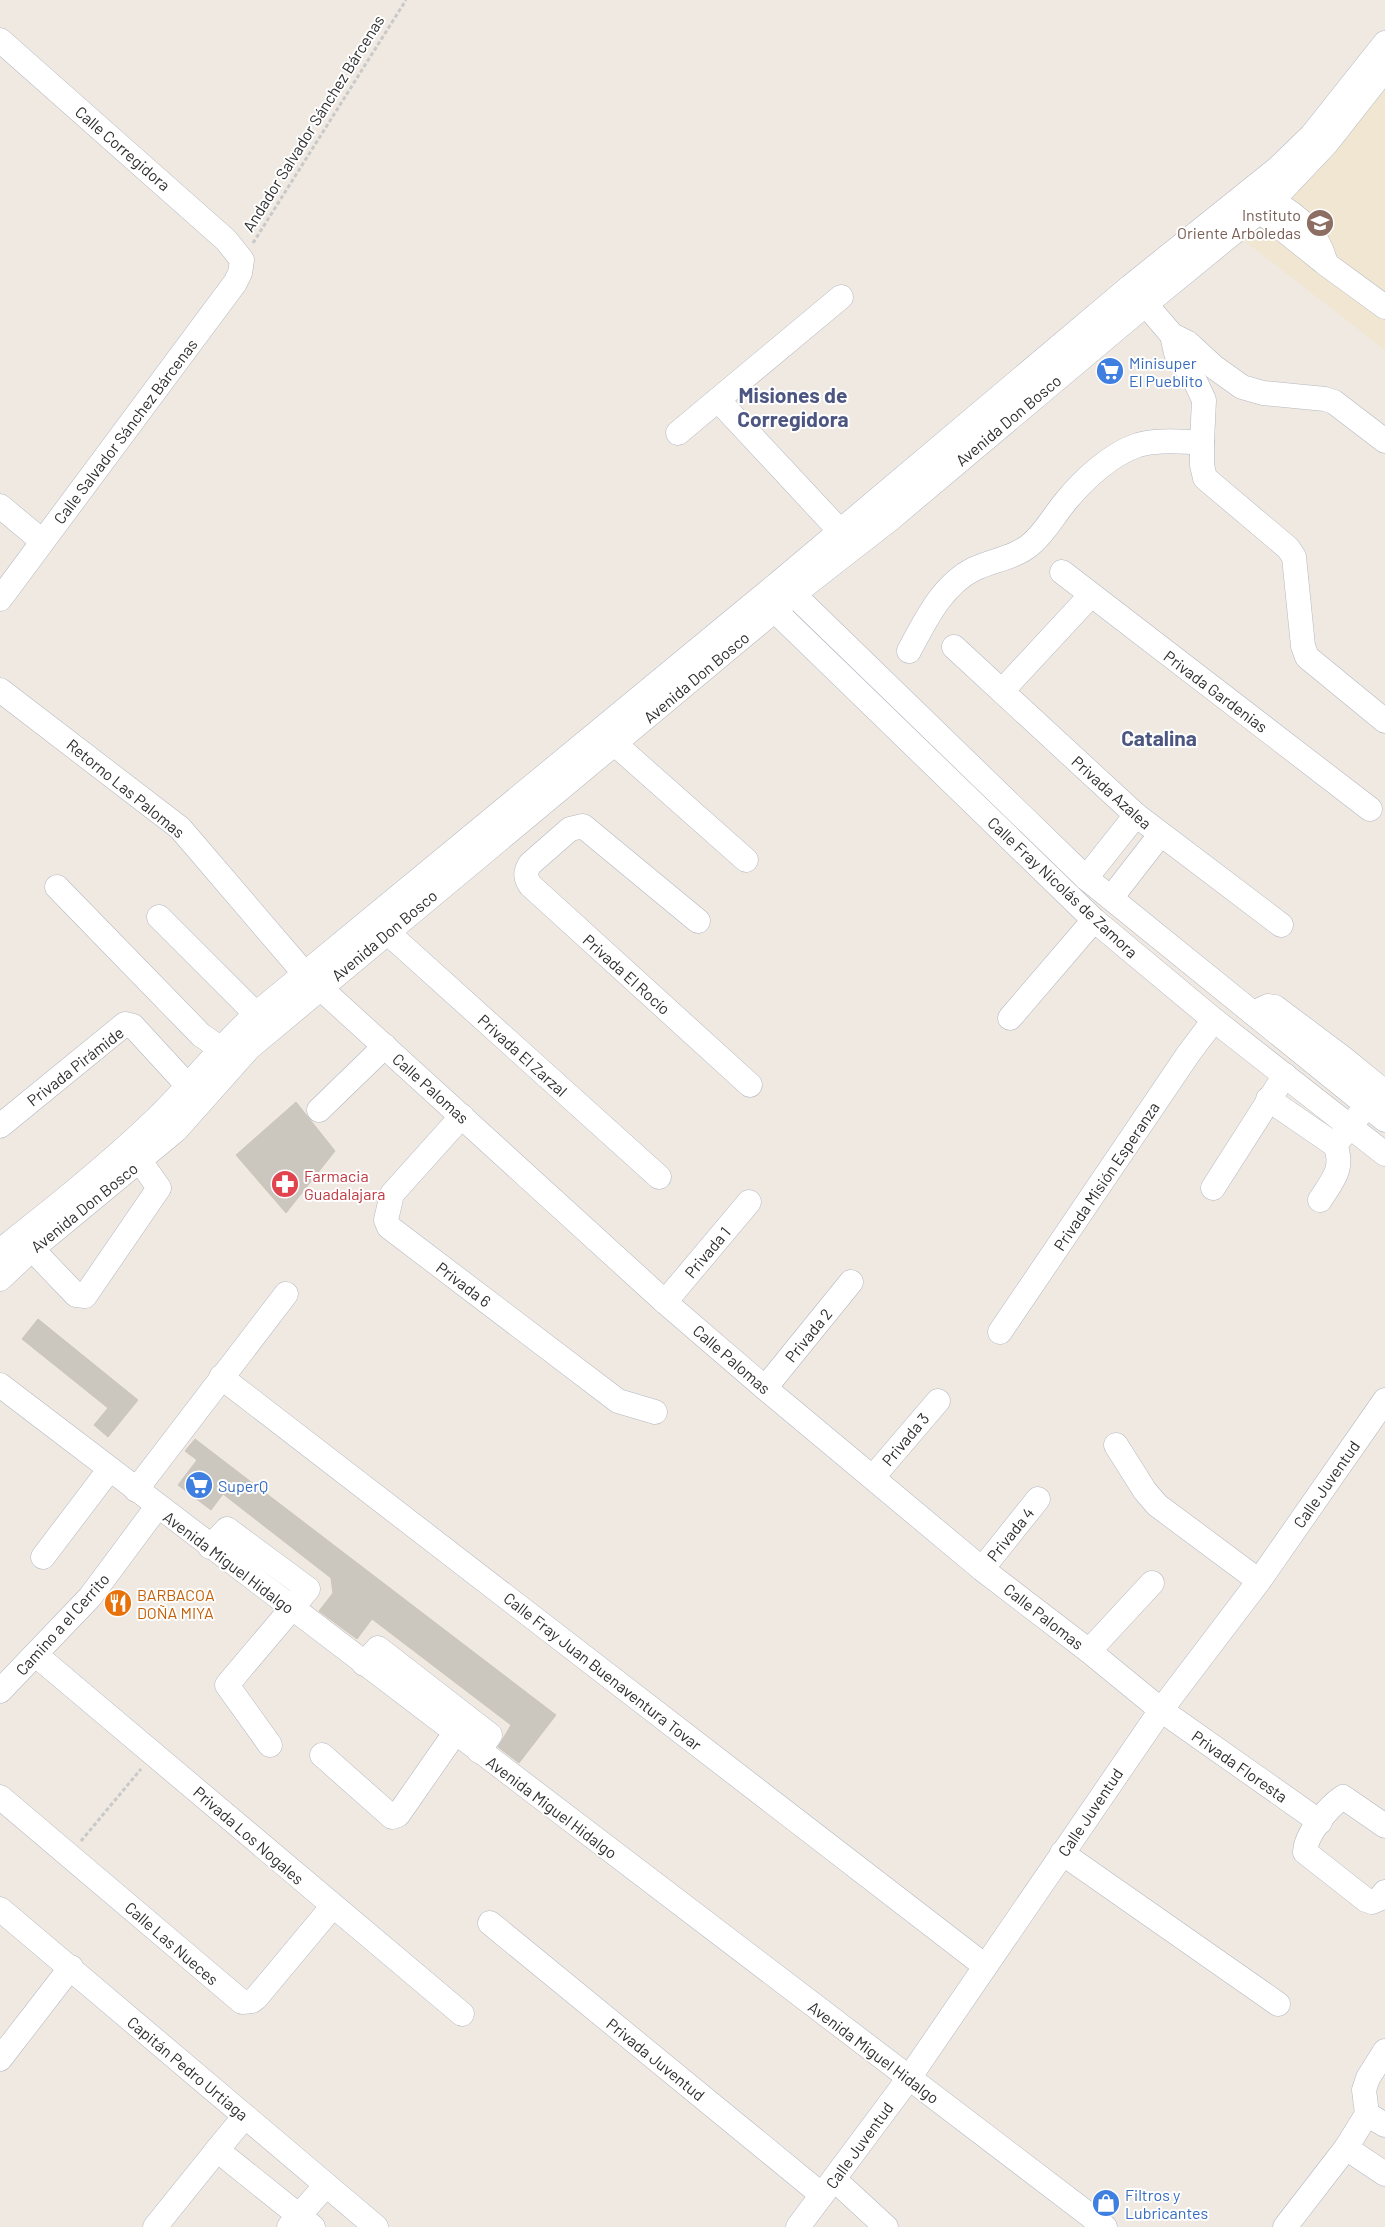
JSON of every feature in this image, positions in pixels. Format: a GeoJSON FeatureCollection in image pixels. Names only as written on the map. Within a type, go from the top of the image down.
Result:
{"type":"FeatureCollection","features":[{"type":"Feature","properties":{"kind":"street","name":"Calle Corregidora"},"geometry":{"type":"LineString","coordinates":[[0,40],[226,240],[242,260]]}},
{"type":"Feature","properties":{"kind":"street","name":"Avenida Don Bosco"},"geometry":{"type":"LineString","coordinates":[[0,1279],[32,1249],[176,1130],[249,1048],[312,982],[787,588],[889,520],[1278,168],[1312,135],[1385,42]]}},
{"type":"Feature","properties":{"kind":"street","name":"Avenida Don Bosco"},"geometry":{"type":"LineString","coordinates":[[787,588],[840,531],[1138,295],[1266,206],[1326,144],[1385,69]]}},
{"type":"Feature","properties":{"kind":"street"},"geometry":{"type":"LineString","coordinates":[[1266,206],[1326,264],[1385,307]]}},
{"type":"Feature","properties":{"kind":"street","name":"Calle Salvador Sánchez Bárcenas"},"geometry":{"type":"LineString","coordinates":[[0,599],[235,283],[240,273],[242,260]]}},
{"type":"Feature","properties":{"kind":"street"},"geometry":{"type":"LineString","coordinates":[[1138,295],[1172,335],[1188,343],[1214,367],[1242,387],[1263,393],[1325,399],[1344,408],[1385,441]]}},
{"type":"Feature","properties":{"kind":"street"},"geometry":{"type":"LineString","coordinates":[[678,433],[841,298]]}},
{"type":"Feature","properties":{"kind":"street"},"geometry":{"type":"LineString","coordinates":[[1172,335],[1176,353],[1196,383],[1204,400],[1202,465],[1205,478],[1288,548],[1294,558],[1303,646],[1307,657],[1385,721]]}},
{"type":"Feature","properties":{"kind":"street"},"geometry":{"type":"LineString","coordinates":[[718,400],[840,531]]}},
{"type":"Feature","properties":{"kind":"street"},"geometry":{"type":"LineString","coordinates":[[909,651],[932,609],[959,578],[975,569],[1012,556],[1030,545],[1069,498],[1105,464],[1121,453],[1138,445],[1156,442],[1202,442]]}},
{"type":"Feature","properties":{"kind":"street"},"geometry":{"type":"LineString","coordinates":[[0,506],[42,541]]}},
{"type":"Feature","properties":{"kind":"street","name":"Privada Gardenias"},"geometry":{"type":"LineString","coordinates":[[1062,572],[1370,809]]}},
{"type":"Feature","properties":{"kind":"street","name":"Calle Fray Nicolás de Zamora"},"geometry":{"type":"LineString","coordinates":[[787,588],[1086,878],[1253,1013],[1381,1112]]}},
{"type":"Feature","properties":{"kind":"street"},"geometry":{"type":"LineString","coordinates":[[1002,691],[1091,596]]}},
{"type":"Feature","properties":{"kind":"street","name":"Avenida Don Bosco"},"geometry":{"type":"LineString","coordinates":[[0,1251],[90,1179],[189,1087],[220,1048],[256,1014],[312,982],[387,932],[615,744],[768,604]]}},
{"type":"Feature","properties":{"kind":"street","name":"Calle Fray Nicolás de Zamora"},"geometry":{"type":"LineString","coordinates":[[768,604],[1094,920],[1214,1020],[1385,1154]]}},
{"type":"Feature","properties":{"kind":"street","name":"Privada Azalea"},"geometry":{"type":"LineString","coordinates":[[954,647],[1136,815],[1281,925]]}},
{"type":"Feature","properties":{"kind":"street","name":"Retorno Las Palomas"},"geometry":{"type":"LineString","coordinates":[[0,690],[180,828],[312,982]]}},
{"type":"Feature","properties":{"kind":"street"},"geometry":{"type":"LineString","coordinates":[[615,744],[746,860]]}},
{"type":"Feature","properties":{"kind":"street"},"geometry":{"type":"LineString","coordinates":[[1086,878],[1136,815]]}},
{"type":"Feature","properties":{"kind":"street"},"geometry":{"type":"LineString","coordinates":[[519,824],[547,850]]}},
{"type":"Feature","properties":{"kind":"street","name":"Privada El Rocío"},"geometry":{"type":"LineString","coordinates":[[698,921],[588,829],[576,826],[547,850],[526,871],[526,878],[530,885],[750,1085]]}},
{"type":"Feature","properties":{"kind":"street"},"geometry":{"type":"LineString","coordinates":[[1110,898],[1160,835]]}},
{"type":"Feature","properties":{"kind":"street"},"geometry":{"type":"LineString","coordinates":[[57,887],[201,1034],[220,1048]]}},
{"type":"Feature","properties":{"kind":"street"},"geometry":{"type":"LineString","coordinates":[[159,917],[256,1014]]}},
{"type":"Feature","properties":{"kind":"street"},"geometry":{"type":"LineString","coordinates":[[1010,1018],[1094,920]]}},
{"type":"Feature","properties":{"kind":"street"},"geometry":{"type":"LineString","coordinates":[[1123,945],[1140,922]]}},
{"type":"Feature","properties":{"kind":"street","name":"Privada El Zarzal"},"geometry":{"type":"LineString","coordinates":[[387,932],[659,1177]]}},
{"type":"Feature","properties":{"kind":"street","name":"Calle Palomas"},"geometry":{"type":"LineString","coordinates":[[312,982],[665,1302],[765,1388],[982,1569],[1089,1651],[1160,1710]]}},
{"type":"Feature","properties":{"kind":"street","name":"Privada Misión Esperanza"},"geometry":{"type":"LineString","coordinates":[[1000,1332],[1189,1053],[1214,1020]]}},
{"type":"Feature","properties":{"kind":"street","name":"Privada Pirámide"},"geometry":{"type":"LineString","coordinates":[[0,1126],[125,1024],[133,1026],[189,1087]]}},
{"type":"Feature","properties":{"kind":"street"},"geometry":{"type":"LineString","coordinates":[[319,1110],[384,1046]]}},
{"type":"Feature","properties":{"kind":"street"},"geometry":{"type":"LineString","coordinates":[[1213,1188],[1285,1075]]}},
{"type":"Feature","properties":{"kind":"street"},"geometry":{"type":"LineString","coordinates":[[1268,1099],[1335,1145],[1340,1157],[1337,1171],[1320,1200]]}},
{"type":"Feature","properties":{"kind":"street"},"geometry":{"type":"LineString","coordinates":[[1335,1145],[1350,1125],[1381,1112]]}},
{"type":"Feature","properties":{"kind":"street","name":"Privada 6"},"geometry":{"type":"LineString","coordinates":[[462,1116],[392,1194],[386,1220],[389,1227],[618,1401],[655,1412]]}},
{"type":"Feature","properties":{"kind":"street"},"geometry":{"type":"LineString","coordinates":[[32,1249],[76,1295],[85,1296],[159,1188],[140,1161]]}},
{"type":"Feature","properties":{"kind":"street","name":"Privada 1"},"geometry":{"type":"LineString","coordinates":[[665,1302],[750,1202]]}},
{"type":"Feature","properties":{"kind":"street","name":"Privada 2"},"geometry":{"type":"LineString","coordinates":[[765,1388],[850,1282]]}},
{"type":"Feature","properties":{"kind":"street"},"geometry":{"type":"LineString","coordinates":[[136,1490],[286,1294]]}},
{"type":"Feature","properties":{"kind":"street","name":"Calle Fray Juan Buenaventura Tovar"},"geometry":{"type":"LineString","coordinates":[[221,1377],[985,1966]]}},
{"type":"Feature","properties":{"kind":"street","name":"Avenida Miguel Hidalgo"},"geometry":{"type":"LineString","coordinates":[[0,1385],[157,1507],[1105,2227]]}},
{"type":"Feature","properties":{"kind":"street","name":"Calle Juventud"},"geometry":{"type":"LineString","coordinates":[[798,2227],[909,2078],[1160,1710],[1258,1581],[1385,1400]]}},
{"type":"Feature","properties":{"kind":"street","name":"Privada 3"},"geometry":{"type":"LineString","coordinates":[[873,1477],[938,1401]]}},
{"type":"Feature","properties":{"kind":"street"},"geometry":{"type":"LineString","coordinates":[[1116,1445],[1157,1505],[1258,1581]]}},
{"type":"Feature","properties":{"kind":"street"},"geometry":{"type":"LineString","coordinates":[[43,1557],[109,1470]]}},
{"type":"Feature","properties":{"kind":"street","name":"Privada 4"},"geometry":{"type":"LineString","coordinates":[[982,1569],[1038,1499]]}},
{"type":"Feature","properties":{"kind":"street","name":"Camino a el Cerrito"},"geometry":{"type":"LineString","coordinates":[[4,1679],[36,1655],[90,1597],[157,1507]]}},
{"type":"Feature","properties":{"kind":"street"},"geometry":{"type":"LineString","coordinates":[[1089,1651],[1152,1583]]}},
{"type":"Feature","properties":{"kind":"street"},"geometry":{"type":"LineString","coordinates":[[270,1745],[227,1685],[291,1608]]}},
{"type":"Feature","properties":{"kind":"street"},"geometry":{"type":"LineString","coordinates":[[364,1664],[378,1648],[490,1735],[479,1751]]}},
{"type":"Feature","properties":{"kind":"street","name":"Privada Los Nogales"},"geometry":{"type":"LineString","coordinates":[[36,1655],[154,1753],[332,1907],[462,2014]]}},
{"type":"Feature","properties":{"kind":"street","name":"Privada Floresta"},"geometry":{"type":"LineString","coordinates":[[1160,1710],[1320,1822]]}},
{"type":"Feature","properties":{"kind":"street"},"geometry":{"type":"LineString","coordinates":[[322,1755],[392,1818],[398,1815],[455,1733]]}},
{"type":"Feature","properties":{"kind":"street","name":"Calle Las Nueces"},"geometry":{"type":"LineString","coordinates":[[0,1797],[242,2002],[252,2001],[256,1998],[332,1907]]}},
{"type":"Feature","properties":{"kind":"street"},"geometry":{"type":"LineString","coordinates":[[1385,1826],[1343,1797],[1336,1802],[1320,1822],[1306,1844],[1306,1852],[1310,1858],[1366,1900],[1372,1902],[1379,1899],[1385,1892]]}},
{"type":"Feature","properties":{"kind":"street"},"geometry":{"type":"LineString","coordinates":[[1062,1853],[1278,2004]]}},
{"type":"Feature","properties":{"kind":"street","name":"Capitán Pedro Urtiaga"},"geometry":{"type":"LineString","coordinates":[[0,1909],[71,1967],[376,2227]]}},
{"type":"Feature","properties":{"kind":"street","name":"Privada Juventud"},"geometry":{"type":"LineString","coordinates":[[490,1923],[828,2187],[886,2227]]}},
{"type":"Feature","properties":{"kind":"street"},"geometry":{"type":"LineString","coordinates":[[0,2059],[71,1967]]}},
{"type":"Feature","properties":{"kind":"street"},"geometry":{"type":"LineString","coordinates":[[1285,2227],[1346,2148],[1376,2120],[1364,2090],[1368,2078],[1385,2051]]}},
{"type":"Feature","properties":{"kind":"street"},"geometry":{"type":"LineString","coordinates":[[155,2227],[245,2116]]}},
{"type":"Feature","properties":{"kind":"street"},"geometry":{"type":"LineString","coordinates":[[1346,2148],[1385,2174]]}},
{"type":"Feature","properties":{"kind":"street"},"geometry":{"type":"LineString","coordinates":[[217,2150],[301,2223],[326,2185]]}},
{"type":"Feature","properties":{"kind":"path","name":"Andador Salvador Sánchez Bárcenas"},"geometry":{"type":"LineString","coordinates":[[242,260],[406,0]]}},
{"type":"Feature","properties":{"kind":"path"},"geometry":{"type":"LineString","coordinates":[[69,1855],[154,1753]]}},
{"type":"Feature","properties":{"kind":"shaded area","name":"Instituto Oriente Arboledas"},"geometry":{"type":"Polygon","coordinates":[[[1385,74],[1385,350],[1238,236],[1385,74]]]}},
{"type":"Feature","properties":{"kind":"building","name":"Farmacia Guadalajara"},"geometry":{"type":"Polygon","coordinates":[[[296,1102],[335,1151],[286,1213],[236,1155],[296,1102]]]}},
{"type":"Feature","properties":{"kind":"building"},"geometry":{"type":"Polygon","coordinates":[[[38,1319],[138,1400],[108,1437],[94,1425],[108,1408],[22,1339],[38,1319]]]}},
{"type":"Feature","properties":{"kind":"building"},"geometry":{"type":"Polygon","coordinates":[[[195,1439],[556,1715],[519,1763],[498,1747],[511,1725],[372,1619],[357,1639],[319,1611],[333,1593],[331,1578],[223,1494],[211,1510],[178,1485],[197,1460],[185,1451],[195,1439]]]}},
{"type":"Feature","properties":{"kind":"place","name":"Instituto Oriente Arboledas"},"geometry":{"type":"Point","coordinates":[1320,223]}},
{"type":"Feature","properties":{"kind":"place","name":"Minisuper El Pueblito"},"geometry":{"type":"Point","coordinates":[1110,371]}},
{"type":"Feature","properties":{"kind":"place","name":"Farmacia Guadalajara"},"geometry":{"type":"Point","coordinates":[285,1184]}},
{"type":"Feature","properties":{"kind":"place","name":"SuperQ"},"geometry":{"type":"Point","coordinates":[199,1485]}},
{"type":"Feature","properties":{"kind":"place","name":"BARBACOA DOÑA MIYA"},"geometry":{"type":"Point","coordinates":[118,1603]}},
{"type":"Feature","properties":{"kind":"place","name":"Filtros y Lubricantes"},"geometry":{"type":"Point","coordinates":[1106,2203]}},
{"type":"Feature","properties":{"kind":"district","name":"Misiones de Corregidora"},"geometry":{"type":"Point","coordinates":[793,406]}},
{"type":"Feature","properties":{"kind":"district","name":"Catalina"},"geometry":{"type":"Point","coordinates":[1159,737]}}]}
